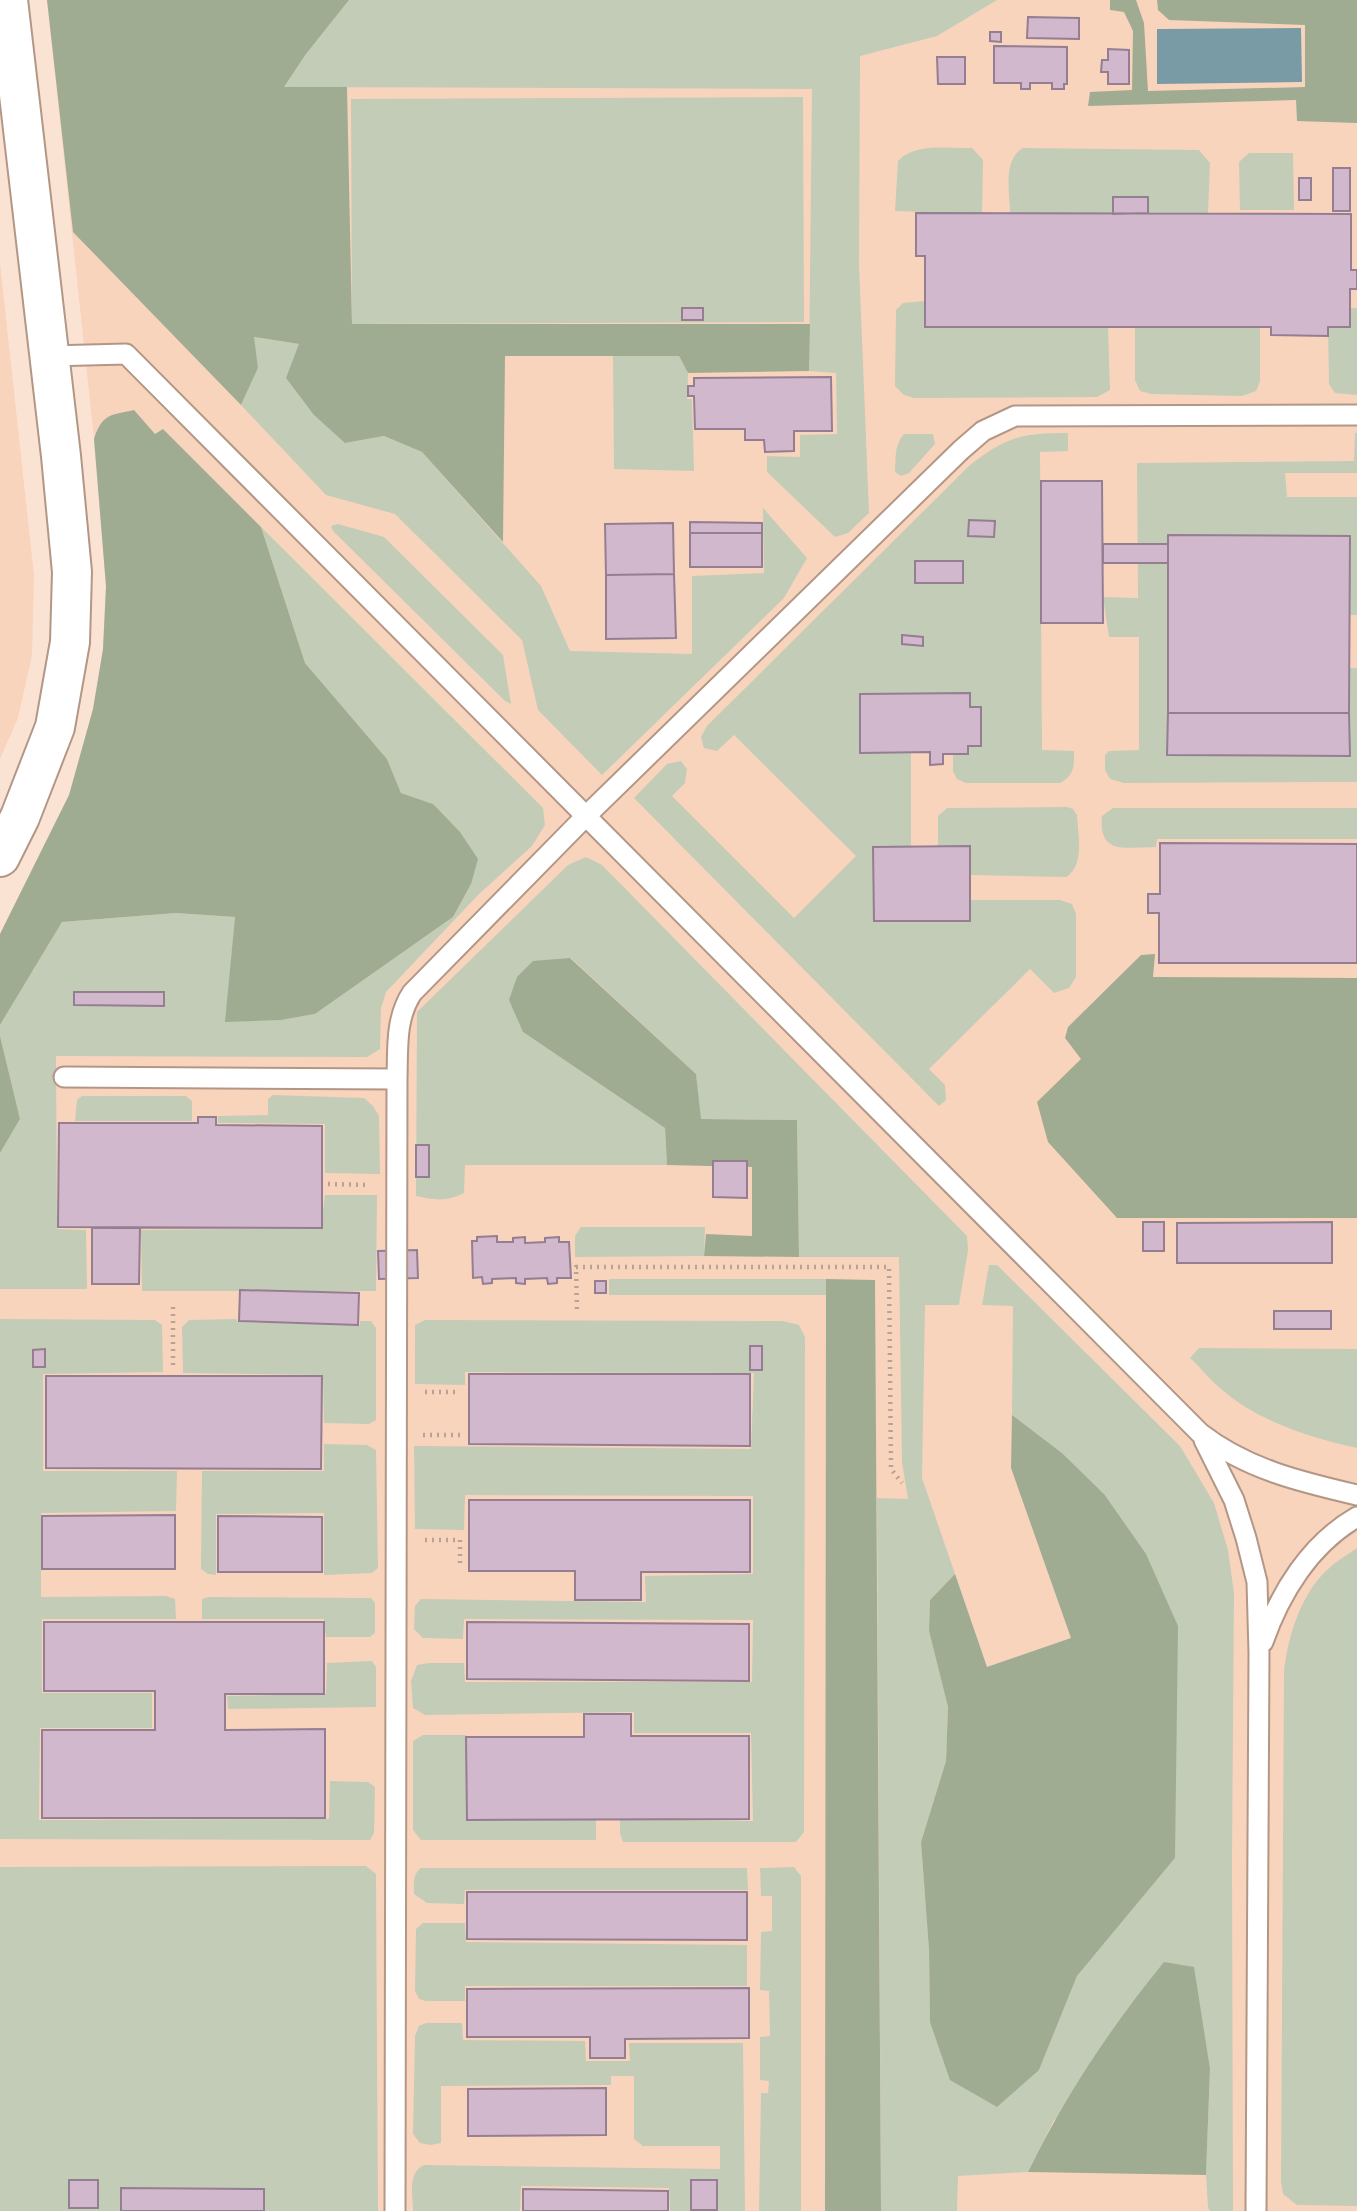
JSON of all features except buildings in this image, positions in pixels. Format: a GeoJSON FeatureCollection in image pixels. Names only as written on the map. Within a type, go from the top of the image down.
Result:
{"type":"FeatureCollection","features":[{"type":"Feature","properties":{"kind":"street"},"geometry":{"type":"LineString","coordinates":[[0,857],[20,817],[55,727],[70,642],[72,572],[8,0]]}},
{"type":"Feature","properties":{"kind":"lane"},"geometry":{"type":"LineString","coordinates":[[49,356],[126,354],[1200,1433],[1247,1463],[1284,1476],[1357,1495]]}},
{"type":"Feature","properties":{"kind":"lane"},"geometry":{"type":"LineString","coordinates":[[395,2211],[397,1079],[400,1019],[404,1005],[412,993],[585,817],[983,431],[1015,416],[1357,415]]}},
{"type":"Feature","properties":{"kind":"lane"},"geometry":{"type":"LineString","coordinates":[[64,1077],[397,1079]]}},
{"type":"Feature","properties":{"kind":"lane"},"geometry":{"type":"LineString","coordinates":[[1200,1433],[1234,1500],[1257,1582],[1259,1653],[1256,2211]]}},
{"type":"Feature","properties":{"kind":"lane"},"geometry":{"type":"LineString","coordinates":[[1259,1653],[1272,1615],[1291,1580],[1311,1556],[1357,1517]]}},
{"type":"Feature","properties":{"kind":"path"},"geometry":{"type":"LineString","coordinates":[[328,1184],[397,1185]]}},
{"type":"Feature","properties":{"kind":"path"},"geometry":{"type":"LineString","coordinates":[[577,1309],[576,1267],[890,1267],[891,1469],[902,1483]]}},
{"type":"Feature","properties":{"kind":"path"},"geometry":{"type":"LineString","coordinates":[[173,1307],[173,1369]]}},
{"type":"Feature","properties":{"kind":"path"},"geometry":{"type":"LineString","coordinates":[[396,1541],[460,1540],[460,1564]]}},
{"type":"Feature","properties":{"kind":"shaded area"},"geometry":{"type":"Polygon","coordinates":[[[47,0],[1357,0],[1357,2211],[0,2211],[0,934],[69,795],[93,709],[103,649],[106,586],[94,439],[47,0]]]}},
{"type":"Feature","properties":{"kind":"shaded area"},"geometry":{"type":"Polygon","coordinates":[[[0,263],[34,575],[32,656],[18,718],[0,759],[0,263]]]}},
{"type":"Feature","properties":{"kind":"green space"},"geometry":{"type":"Polygon","coordinates":[[[47,0],[349,0],[306,54],[284,87],[347,87],[352,324],[810,324],[809,371],[688,373],[679,356],[505,356],[503,542],[422,452],[384,436],[345,443],[314,415],[286,378],[299,344],[254,337],[258,368],[241,405],[73,232],[47,0]]]}},
{"type":"Feature","properties":{"kind":"green space"},"geometry":{"type":"Polygon","coordinates":[[[349,0],[997,0],[937,36],[860,56],[859,265],[869,513],[848,533],[835,537],[767,472],[767,456],[800,457],[800,435],[837,434],[836,373],[809,371],[812,89],[284,87],[306,54],[349,0]]]}},
{"type":"Feature","properties":{"kind":"green space"},"geometry":{"type":"Polygon","coordinates":[[[1110,0],[1136,0],[1144,23],[1148,91],[1305,87],[1305,25],[1169,20],[1158,10],[1157,0],[1357,0],[1357,123],[1297,121],[1296,100],[1088,106],[1090,92],[1132,90],[1133,31],[1124,12],[1110,10],[1110,0]]]}},
{"type":"Feature","properties":{"kind":"green space"},"geometry":{"type":"Polygon","coordinates":[[[803,97],[804,322],[352,324],[351,99],[803,97]]]}},
{"type":"Feature","properties":{"kind":"green space"},"geometry":{"type":"Polygon","coordinates":[[[972,148],[983,160],[982,214],[895,211],[898,161],[905,155],[923,149],[972,148]]]}},
{"type":"Feature","properties":{"kind":"green space"},"geometry":{"type":"Polygon","coordinates":[[[1023,148],[1199,150],[1210,163],[1208,214],[1010,214],[1010,169],[1016,153],[1023,148]]]}},
{"type":"Feature","properties":{"kind":"green space"},"geometry":{"type":"Polygon","coordinates":[[[1249,153],[1293,153],[1294,210],[1240,210],[1239,162],[1249,153]]]}},
{"type":"Feature","properties":{"kind":"green space"},"geometry":{"type":"Polygon","coordinates":[[[925,301],[1108,327],[1110,390],[1097,397],[914,398],[904,395],[895,386],[896,310],[903,303],[925,301]]]}},
{"type":"Feature","properties":{"kind":"green space"},"geometry":{"type":"Polygon","coordinates":[[[1350,308],[1357,308],[1357,395],[1335,393],[1329,384],[1328,328],[1350,327],[1350,308]]]}},
{"type":"Feature","properties":{"kind":"green space"},"geometry":{"type":"Polygon","coordinates":[[[1135,327],[1260,327],[1260,381],[1256,391],[1242,396],[1151,394],[1140,391],[1135,380],[1135,327]]]}},
{"type":"Feature","properties":{"kind":"green space"},"geometry":{"type":"Polygon","coordinates":[[[253,337],[299,344],[345,443],[384,436],[422,452],[541,586],[570,651],[692,654],[692,576],[764,573],[763,508],[807,558],[784,598],[602,775],[538,710],[522,640],[395,514],[326,495],[241,405],[258,368],[253,337]]]}},
{"type":"Feature","properties":{"kind":"green space"},"geometry":{"type":"Polygon","coordinates":[[[613,356],[679,356],[688,373],[687,399],[692,399],[694,471],[614,469],[613,356]]]}},
{"type":"Feature","properties":{"kind":"green space"},"geometry":{"type":"Polygon","coordinates":[[[134,410],[155,434],[163,429],[261,527],[305,663],[387,759],[401,793],[433,804],[460,832],[478,859],[471,884],[453,917],[315,1014],[281,1020],[225,1022],[235,917],[176,913],[62,922],[0,1025],[0,934],[69,795],[93,709],[103,649],[106,586],[94,439],[100,425],[108,417],[134,410]]]}},
{"type":"Feature","properties":{"kind":"green space"},"geometry":{"type":"Polygon","coordinates":[[[1068,433],[1068,451],[1040,452],[1042,750],[1074,751],[1074,766],[1069,777],[1060,783],[966,783],[957,779],[953,771],[953,754],[968,754],[968,746],[981,745],[981,708],[860,695],[861,753],[911,753],[911,847],[874,921],[970,921],[970,900],[1060,900],[1072,904],[1076,914],[1076,977],[1069,988],[1054,993],[1030,969],[929,1069],[945,1085],[946,1100],[939,1106],[634,798],[667,764],[681,761],[687,769],[685,783],[672,796],[794,918],[856,856],[734,735],[717,751],[704,748],[701,737],[707,726],[969,466],[993,449],[1015,439],[1038,434],[1068,433]]]}},
{"type":"Feature","properties":{"kind":"green space"},"geometry":{"type":"Polygon","coordinates":[[[1355,433],[1357,473],[1285,473],[1287,497],[1357,497],[1357,615],[1350,615],[1350,536],[1168,536],[1167,755],[1350,756],[1350,668],[1357,668],[1357,782],[1124,783],[1110,779],[1105,770],[1105,755],[1109,751],[1139,750],[1139,637],[1109,637],[1103,597],[1138,598],[1137,463],[1354,461],[1355,433]]]}},
{"type":"Feature","properties":{"kind":"green space"},"geometry":{"type":"Polygon","coordinates":[[[904,434],[933,434],[935,444],[909,473],[901,476],[895,472],[896,457],[897,447],[904,434]]]}},
{"type":"Feature","properties":{"kind":"green space"},"geometry":{"type":"Polygon","coordinates":[[[338,524],[384,537],[503,655],[511,704],[333,531],[331,526],[338,524]]]}},
{"type":"Feature","properties":{"kind":"green space"},"geometry":{"type":"Polygon","coordinates":[[[261,527],[543,808],[545,825],[532,846],[478,895],[386,992],[381,1008],[380,1049],[367,1057],[56,1056],[57,1229],[86,1230],[87,1289],[0,1289],[0,1153],[20,1119],[0,1036],[0,1025],[62,922],[176,913],[235,917],[226,1021],[281,1020],[315,1014],[453,917],[471,884],[433,804],[401,793],[387,759],[305,663],[261,527]]]}},
{"type":"Feature","properties":{"kind":"green space"},"geometry":{"type":"Polygon","coordinates":[[[947,808],[1073,809],[1077,815],[1079,849],[1076,865],[1066,877],[970,875],[938,846],[938,816],[947,808]]]}},
{"type":"Feature","properties":{"kind":"green space"},"geometry":{"type":"Polygon","coordinates":[[[1113,808],[1357,808],[1357,839],[1157,839],[1156,847],[1125,848],[1110,843],[1102,829],[1102,816],[1113,808]]]}},
{"type":"Feature","properties":{"kind":"green space"},"geometry":{"type":"Polygon","coordinates":[[[586,857],[602,865],[967,1236],[968,1250],[959,1305],[925,1305],[922,1478],[955,1574],[930,1600],[929,1631],[948,1707],[946,1761],[921,1842],[929,1950],[930,2022],[1039,2070],[1077,1976],[1175,1858],[1104,1494],[1062,1453],[1012,1415],[1013,1306],[982,1305],[989,1265],[997,1265],[1180,1446],[1214,1503],[1228,1550],[1234,1593],[1231,2211],[1210,2211],[1208,2208],[1206,2175],[1210,2069],[1054,2120],[1028,2172],[958,2176],[957,2211],[881,2211],[877,1498],[908,1499],[902,1462],[899,1257],[799,1257],[797,1120],[700,1119],[696,1074],[571,958],[523,1032],[665,1128],[667,1165],[465,1165],[464,1193],[440,1199],[416,1196],[417,1012],[568,865],[586,857]]]}},
{"type":"Feature","properties":{"kind":"green space"},"geometry":{"type":"Polygon","coordinates":[[[1155,954],[1153,977],[1357,978],[1357,1218],[1117,1218],[1048,1142],[1037,1102],[1081,1059],[1065,1038],[1068,1027],[1141,955],[1155,954]]]}},
{"type":"Feature","properties":{"kind":"green space"},"geometry":{"type":"Polygon","coordinates":[[[570,958],[696,1074],[701,1119],[797,1120],[799,1257],[704,1256],[706,1234],[752,1236],[752,1167],[667,1165],[665,1128],[523,1032],[509,1000],[517,977],[533,961],[570,958]]]}},
{"type":"Feature","properties":{"kind":"green space"},"geometry":{"type":"Polygon","coordinates":[[[0,1036],[20,1119],[0,1153],[0,1036]]]}},
{"type":"Feature","properties":{"kind":"green space"},"geometry":{"type":"Polygon","coordinates":[[[273,1095],[364,1098],[379,1116],[380,1174],[325,1173],[325,1124],[218,1123],[218,1116],[268,1115],[268,1099],[273,1095]]]}},
{"type":"Feature","properties":{"kind":"green space"},"geometry":{"type":"Polygon","coordinates":[[[82,1096],[186,1096],[192,1101],[192,1121],[75,1121],[77,1100],[82,1096]]]}},
{"type":"Feature","properties":{"kind":"green space"},"geometry":{"type":"Polygon","coordinates":[[[325,1195],[377,1195],[376,1291],[142,1291],[141,1230],[321,1228],[325,1195]]]}},
{"type":"Feature","properties":{"kind":"green space"},"geometry":{"type":"Polygon","coordinates":[[[581,1227],[705,1227],[704,1256],[575,1257],[575,1236],[581,1227]]]}},
{"type":"Feature","properties":{"kind":"green space"},"geometry":{"type":"Polygon","coordinates":[[[609,1279],[826,1279],[826,1295],[609,1295],[609,1279]]]}},
{"type":"Feature","properties":{"kind":"green space"},"geometry":{"type":"Polygon","coordinates":[[[826,1279],[875,1280],[881,2211],[825,2211],[826,1279]]]}},
{"type":"Feature","properties":{"kind":"green space"},"geometry":{"type":"Polygon","coordinates":[[[0,1319],[155,1320],[162,1325],[163,1372],[43,1374],[43,1471],[177,1471],[176,1511],[41,1513],[41,1597],[166,1596],[175,1599],[176,1619],[42,1619],[42,1693],[152,1693],[152,1728],[40,1728],[39,1820],[329,1819],[330,1781],[368,1782],[375,1787],[374,1833],[370,1840],[0,1839],[0,1319]]]}},
{"type":"Feature","properties":{"kind":"green space"},"geometry":{"type":"Polygon","coordinates":[[[236,1319],[238,1322],[360,1325],[360,1321],[371,1321],[376,1328],[376,1420],[369,1424],[324,1423],[323,1375],[183,1373],[182,1327],[189,1320],[236,1319]]]}},
{"type":"Feature","properties":{"kind":"green space"},"geometry":{"type":"Polygon","coordinates":[[[425,1320],[783,1321],[799,1325],[805,1337],[804,1832],[796,1842],[623,1842],[620,1819],[753,1821],[751,1733],[634,1733],[634,1712],[425,1715],[413,1708],[411,1681],[417,1665],[429,1663],[464,1663],[465,1682],[752,1682],[753,1620],[464,1619],[463,1639],[423,1638],[414,1629],[415,1606],[421,1599],[646,1602],[645,1576],[753,1574],[753,1496],[465,1495],[464,1530],[415,1529],[414,1446],[751,1449],[754,1373],[465,1372],[465,1385],[415,1384],[415,1325],[425,1320]]]}},
{"type":"Feature","properties":{"kind":"green space"},"geometry":{"type":"Polygon","coordinates":[[[1199,1348],[1357,1349],[1357,1448],[1285,1427],[1236,1401],[1190,1358],[1199,1348]]]}},
{"type":"Feature","properties":{"kind":"green space"},"geometry":{"type":"Polygon","coordinates":[[[1012,1415],[1062,1453],[1104,1494],[1146,1554],[1178,1626],[1175,1858],[1077,1976],[1039,2070],[997,2107],[950,2080],[930,2022],[929,1950],[921,1842],[946,1761],[948,1707],[929,1631],[930,1600],[955,1574],[987,1667],[1071,1638],[1011,1468],[1012,1415]]]}},
{"type":"Feature","properties":{"kind":"green space"},"geometry":{"type":"Polygon","coordinates":[[[324,1444],[367,1445],[376,1450],[378,1568],[372,1573],[324,1575],[324,1513],[216,1514],[216,1575],[201,1569],[202,1471],[324,1471],[324,1444]]]}},
{"type":"Feature","properties":{"kind":"green space"},"geometry":{"type":"Polygon","coordinates":[[[1357,1548],[1357,2206],[1297,2205],[1283,2194],[1281,2181],[1284,1671],[1292,1631],[1309,1592],[1330,1568],[1357,1548]]]}},
{"type":"Feature","properties":{"kind":"green space"},"geometry":{"type":"Polygon","coordinates":[[[371,1598],[375,1603],[375,1633],[370,1637],[326,1637],[324,1619],[202,1619],[202,1599],[371,1598]]]}},
{"type":"Feature","properties":{"kind":"green space"},"geometry":{"type":"Polygon","coordinates":[[[372,1661],[376,1667],[376,1707],[228,1709],[227,1696],[326,1694],[327,1663],[372,1661]]]}},
{"type":"Feature","properties":{"kind":"green space"},"geometry":{"type":"Polygon","coordinates":[[[423,1735],[466,1735],[467,1820],[596,1819],[596,1840],[421,1840],[413,1830],[413,1741],[423,1735]]]}},
{"type":"Feature","properties":{"kind":"green space"},"geometry":{"type":"Polygon","coordinates":[[[366,1866],[376,1874],[378,2211],[0,2211],[0,1867],[366,1866]]]}},
{"type":"Feature","properties":{"kind":"green space"},"geometry":{"type":"Polygon","coordinates":[[[794,1867],[801,1876],[801,2211],[759,2211],[761,2093],[768,2093],[769,2081],[760,2080],[760,2037],[770,2036],[769,1991],[760,1990],[761,1932],[772,1931],[772,1896],[761,1896],[760,1868],[794,1867]]]}},
{"type":"Feature","properties":{"kind":"green space"},"geometry":{"type":"Polygon","coordinates":[[[421,1868],[747,1868],[748,1890],[465,1890],[464,1904],[427,1903],[414,1894],[415,1876],[421,1868]]]}},
{"type":"Feature","properties":{"kind":"green space"},"geometry":{"type":"Polygon","coordinates":[[[423,1923],[465,1923],[466,1942],[747,1945],[747,1986],[465,1986],[465,2001],[426,2001],[419,1999],[415,1991],[416,1929],[423,1923]]]}},
{"type":"Feature","properties":{"kind":"green space"},"geometry":{"type":"Polygon","coordinates":[[[1164,1962],[1194,1967],[1210,2069],[1206,2175],[1028,2172],[1057,2116],[1090,2063],[1164,1962]]]}},
{"type":"Feature","properties":{"kind":"green space"},"geometry":{"type":"Polygon","coordinates":[[[426,2023],[462,2023],[463,2040],[585,2041],[586,2061],[630,2061],[629,2043],[743,2043],[745,2211],[670,2211],[669,2188],[521,2186],[520,2211],[413,2211],[413,2179],[415,2173],[424,2165],[720,2169],[720,2146],[643,2146],[634,2139],[634,2076],[611,2076],[611,2085],[441,2086],[441,2143],[420,2143],[413,2134],[415,2036],[419,2026],[426,2023]]]}},
{"type":"Feature","properties":{"kind":"water"},"geometry":{"type":"Polygon","coordinates":[[[1301,28],[1302,82],[1157,84],[1157,29],[1301,28]]]}}]}
